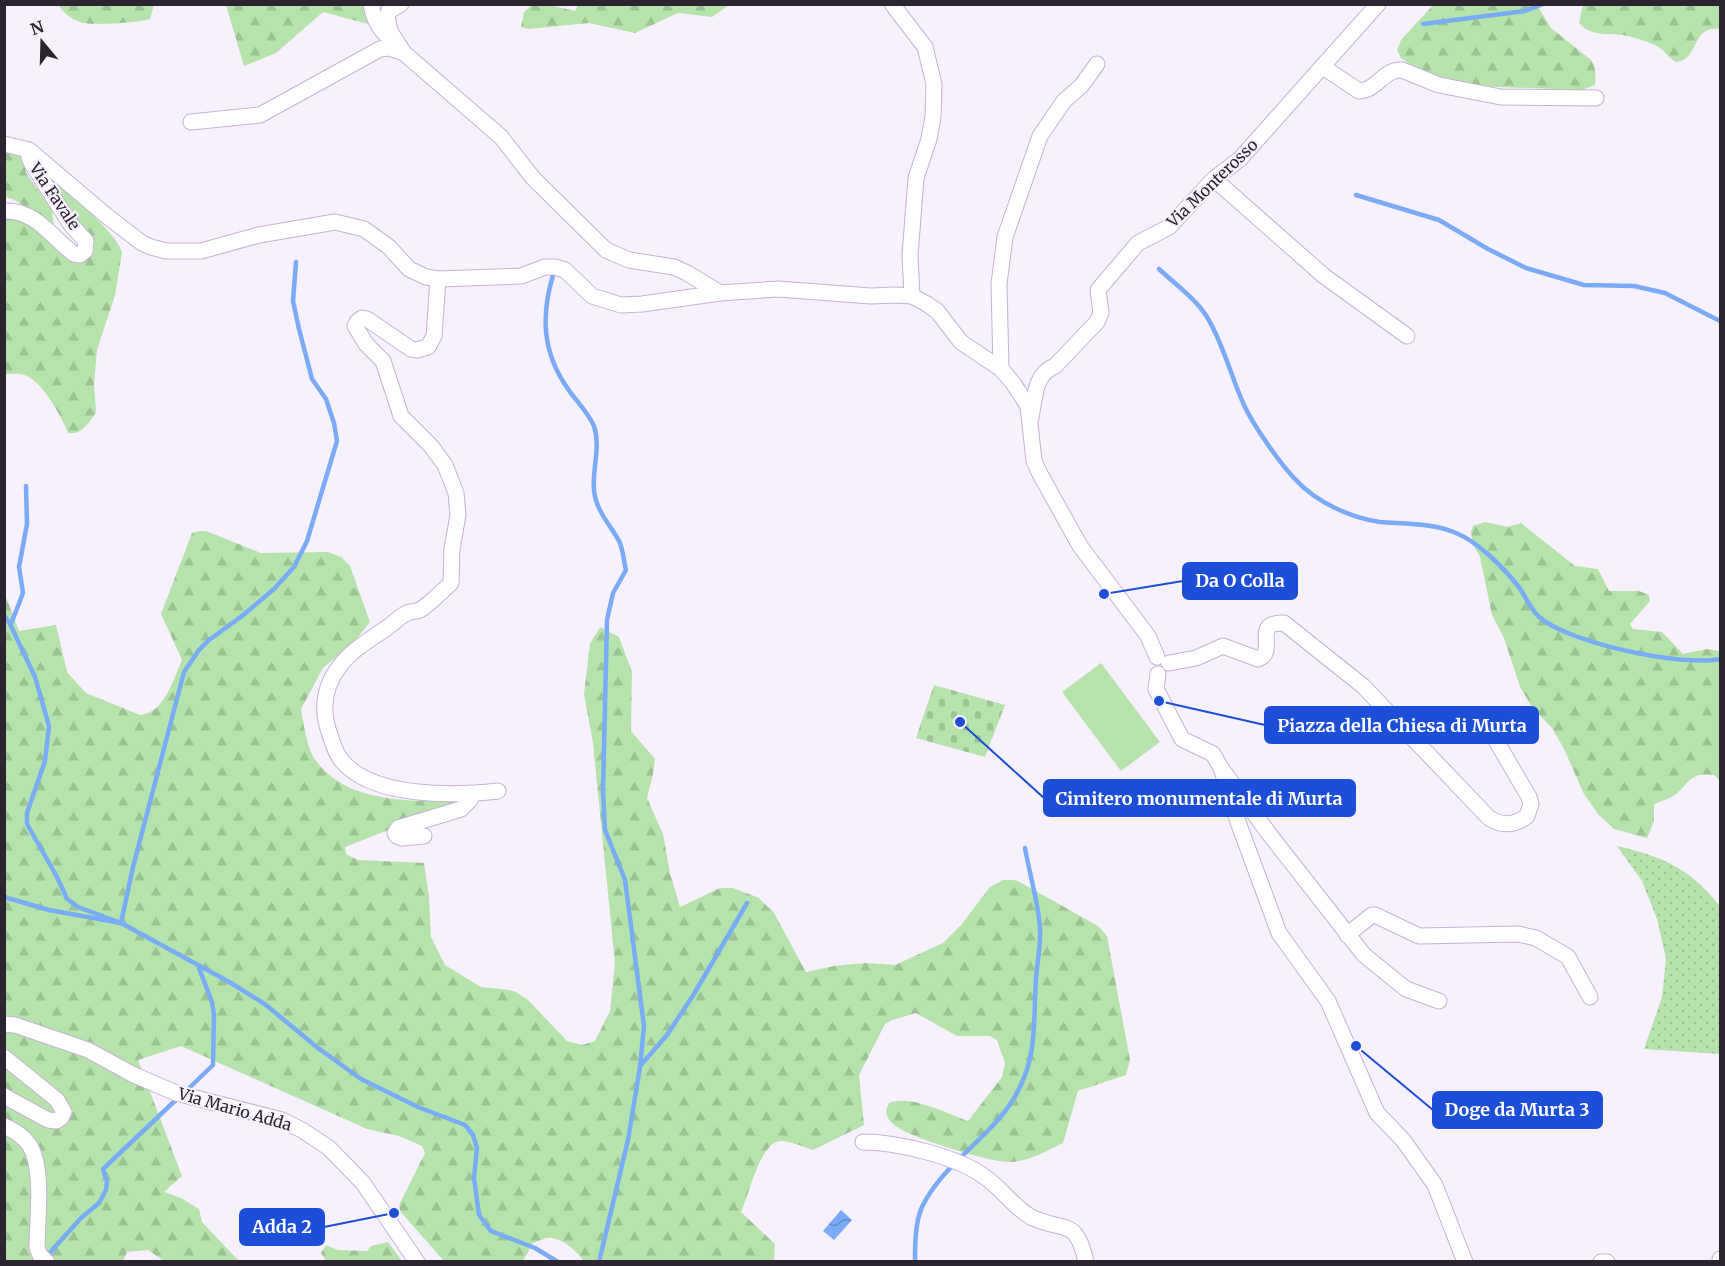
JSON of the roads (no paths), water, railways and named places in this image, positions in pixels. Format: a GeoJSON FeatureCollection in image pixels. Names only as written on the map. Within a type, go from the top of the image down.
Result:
{"type":"FeatureCollection","features":[{"type":"Feature","properties":{"kind":"street"},"geometry":{"type":"LineString","coordinates":[[371,4],[374,16],[383,32],[501,137],[533,178],[606,250],[629,260],[674,267],[720,293]]}},
{"type":"Feature","properties":{"kind":"street"},"geometry":{"type":"LineString","coordinates":[[401,4],[389,11],[387,20],[390,31],[404,52]]}},
{"type":"Feature","properties":{"kind":"street"},"geometry":{"type":"LineString","coordinates":[[892,4],[925,47],[934,84],[933,117],[929,139],[916,178],[910,255],[912,297]]}},
{"type":"Feature","properties":{"kind":"street","name":"Via Monterosso"},"geometry":{"type":"LineString","coordinates":[[1030,421],[1040,375],[1055,366],[1097,322],[1101,313],[1098,290],[1138,243],[1169,226],[1214,179],[1240,159],[1377,4]]}},
{"type":"Feature","properties":{"kind":"street"},"geometry":{"type":"LineString","coordinates":[[191,122],[260,115],[380,49],[389,48],[404,52]]}},
{"type":"Feature","properties":{"kind":"street"},"geometry":{"type":"LineString","coordinates":[[1001,369],[999,284],[1005,237],[1040,136],[1064,101],[1082,85],[1097,64]]}},
{"type":"Feature","properties":{"kind":"street"},"geometry":{"type":"LineString","coordinates":[[1323,67],[1359,91],[1372,88],[1388,72],[1397,69],[1439,86],[1501,97],[1596,98]]}},
{"type":"Feature","properties":{"kind":"street"},"geometry":{"type":"LineString","coordinates":[[4,144],[29,150],[142,243],[166,251],[201,251],[259,235],[335,222],[364,229],[389,247],[409,268],[426,277],[438,279],[521,276],[545,267],[555,267],[565,270],[592,296],[621,305],[720,293],[778,289],[912,297],[937,311],[962,342],[1001,369],[1028,406],[1034,461],[1080,546],[1148,636],[1161,665],[1156,689],[1182,739],[1213,754],[1221,768],[1364,956],[1406,989],[1439,1001]]}},
{"type":"Feature","properties":{"kind":"street","name":"Via Favale"},"geometry":{"type":"LineString","coordinates":[[4,211],[31,217],[74,254],[80,255],[87,248],[84,238],[71,225],[32,164],[29,150]]}},
{"type":"Feature","properties":{"kind":"street"},"geometry":{"type":"LineString","coordinates":[[1214,179],[1324,276],[1407,336]]}},
{"type":"Feature","properties":{"kind":"street"},"geometry":{"type":"LineString","coordinates":[[438,279],[434,336],[428,347],[411,349],[367,319],[362,318],[355,326],[366,344],[383,361],[401,416],[431,446],[445,465],[456,493],[458,515],[452,549],[451,583],[418,611],[406,613],[354,651],[340,665],[328,685],[324,714],[337,755],[343,762],[376,783],[409,790],[447,794],[498,791]]}},
{"type":"Feature","properties":{"kind":"street"},"geometry":{"type":"LineString","coordinates":[[1161,665],[1196,658],[1223,646],[1258,659],[1264,657],[1267,652],[1265,632],[1268,627],[1284,623],[1363,686],[1489,818],[1497,823],[1513,824],[1527,816],[1531,804],[1525,789],[1495,739]]}},
{"type":"Feature","properties":{"kind":"street"},"geometry":{"type":"LineString","coordinates":[[1221,768],[1238,822],[1279,933],[1328,1001],[1377,1113],[1403,1140],[1435,1185],[1465,1262]]}},
{"type":"Feature","properties":{"kind":"street"},"geometry":{"type":"LineString","coordinates":[[424,836],[402,838],[395,833],[398,828],[461,809],[470,800],[468,794]]}},
{"type":"Feature","properties":{"kind":"street"},"geometry":{"type":"LineString","coordinates":[[1347,935],[1375,915],[1419,936],[1518,934],[1536,938],[1568,957],[1590,997]]}},
{"type":"Feature","properties":{"kind":"street","name":"Via Mario Adda"},"geometry":{"type":"LineString","coordinates":[[4,1024],[88,1050],[132,1074],[176,1093],[282,1120],[302,1130],[329,1148],[363,1183],[417,1262]]}},
{"type":"Feature","properties":{"kind":"street"},"geometry":{"type":"LineString","coordinates":[[4,1058],[57,1100],[64,1112],[62,1118],[56,1121],[48,1120],[4,1096]]}},
{"type":"Feature","properties":{"kind":"street"},"geometry":{"type":"LineString","coordinates":[[4,1126],[22,1137],[33,1154],[38,1182],[37,1248],[47,1262]]}},
{"type":"Feature","properties":{"kind":"street"},"geometry":{"type":"LineString","coordinates":[[863,1142],[901,1146],[950,1159],[983,1175],[1006,1198],[1032,1217],[1070,1228],[1082,1242],[1086,1262]]}},
{"type":"Feature","properties":{"kind":"street"},"geometry":{"type":"LineString","coordinates":[[1601,1262],[1607,1262]]}},
{"type":"Feature","properties":{"kind":"water"},"geometry":{"type":"Polygon","coordinates":[[[841,1210],[852,1220],[834,1240],[823,1231],[841,1210]]]}},
{"type":"Feature","properties":{"kind":"waterway"},"geometry":{"type":"LineString","coordinates":[[1423,24],[1525,11],[1543,4]]}},
{"type":"Feature","properties":{"kind":"waterway"},"geometry":{"type":"LineString","coordinates":[[1356,195],[1439,220],[1526,268],[1584,285],[1634,286],[1665,293],[1720,321]]}},
{"type":"Feature","properties":{"kind":"waterway"},"geometry":{"type":"LineString","coordinates":[[4,615],[35,677],[49,726],[45,761],[27,813],[27,824],[67,899],[78,907],[121,923],[133,867],[184,672],[209,640],[274,589],[294,567],[307,541],[337,441],[326,399],[312,379],[299,329],[293,301],[296,262]]}},
{"type":"Feature","properties":{"kind":"waterway"},"geometry":{"type":"LineString","coordinates":[[1159,269],[1191,298],[1207,317],[1244,405],[1254,423],[1275,455],[1313,495],[1357,517],[1380,522],[1438,527],[1464,537],[1490,556],[1505,571],[1538,616],[1573,635],[1598,644],[1653,656],[1702,661],[1720,659]]}},
{"type":"Feature","properties":{"kind":"waterway"},"geometry":{"type":"LineString","coordinates":[[553,275],[546,319],[549,347],[559,375],[594,426],[597,442],[595,498],[620,543],[626,570],[613,593],[607,620],[603,791],[605,830],[625,880],[644,1026],[628,1140],[599,1262]]}},
{"type":"Feature","properties":{"kind":"waterway"},"geometry":{"type":"LineString","coordinates":[[11,624],[23,593],[19,567],[27,524],[26,486]]}},
{"type":"Feature","properties":{"kind":"waterway"},"geometry":{"type":"LineString","coordinates":[[915,1262],[915,1241],[920,1213],[931,1191],[1008,1107],[1018,1091],[1029,1063],[1032,1050],[1040,935],[1038,910],[1025,848]]}},
{"type":"Feature","properties":{"kind":"waterway"},"geometry":{"type":"LineString","coordinates":[[4,897],[49,910],[121,923],[231,983],[266,1005],[318,1048],[361,1079],[418,1107],[465,1125],[473,1135],[477,1148],[474,1178],[479,1215],[491,1231],[535,1248],[558,1262]]}},
{"type":"Feature","properties":{"kind":"waterway"},"geometry":{"type":"LineString","coordinates":[[640,1066],[667,1035],[694,994],[747,903]]}},
{"type":"Feature","properties":{"kind":"waterway"},"geometry":{"type":"LineString","coordinates":[[185,1092],[213,1065],[214,1015],[212,1002],[199,968]]}},
{"type":"Feature","properties":{"kind":"waterway"},"geometry":{"type":"LineString","coordinates":[[46,1257],[81,1218],[99,1203],[106,1190],[107,1182],[103,1169],[179,1097]]}},
{"type":"Feature","properties":{"kind":"place","name":"Da O Colla"},"geometry":{"type":"Point","coordinates":[1104,594]}},
{"type":"Feature","properties":{"kind":"place","name":"Piazza della Chiesa di Murta"},"geometry":{"type":"Point","coordinates":[1159,701]}},
{"type":"Feature","properties":{"kind":"place","name":"Cimitero monumentale di Murta"},"geometry":{"type":"Point","coordinates":[960,722]}},
{"type":"Feature","properties":{"kind":"place","name":"Doge da Murta 3"},"geometry":{"type":"Point","coordinates":[1356,1046]}},
{"type":"Feature","properties":{"kind":"place","name":"Adda 2"},"geometry":{"type":"Point","coordinates":[394,1213]}}]}
